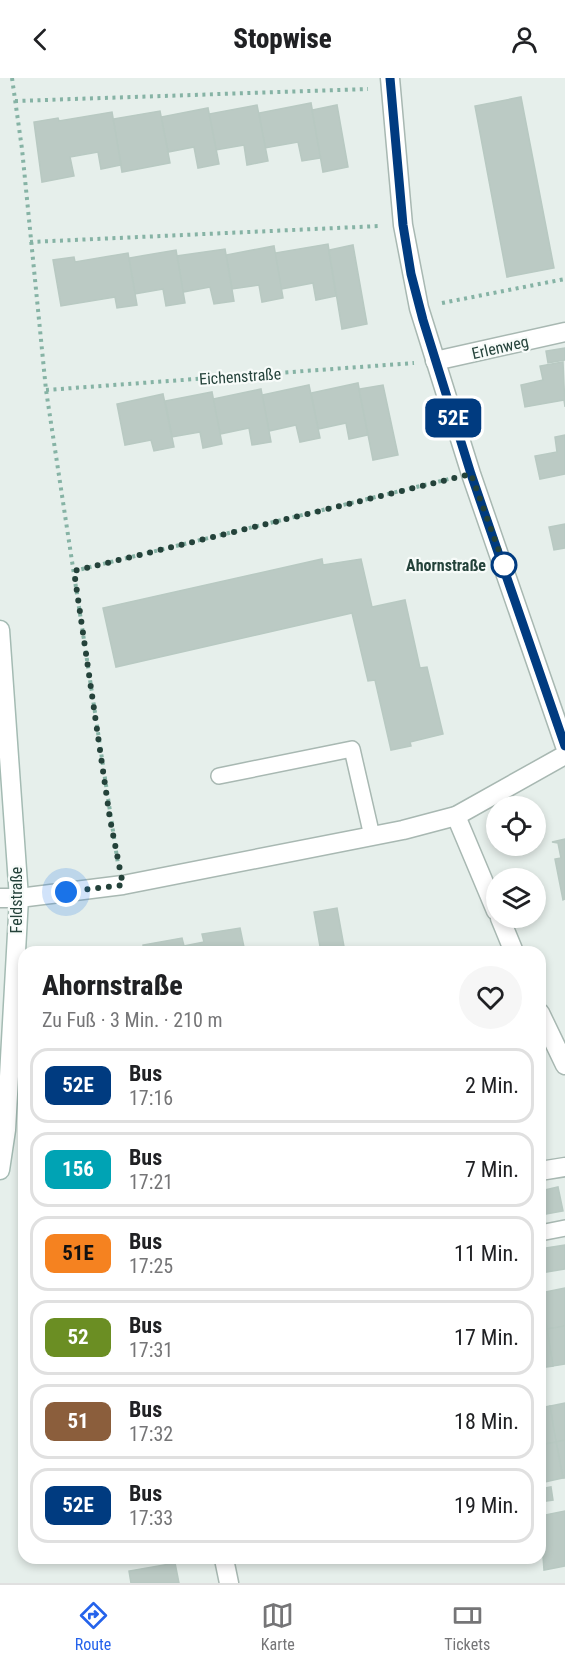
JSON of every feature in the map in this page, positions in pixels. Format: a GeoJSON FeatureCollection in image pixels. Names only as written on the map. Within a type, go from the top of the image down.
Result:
{"type":"FeatureCollection","features":[{"type":"Feature","properties":{"kind":"street"},"geometry":{"type":"LineString","coordinates":[[390,83],[403,225],[419,308],[471,474],[565,746]]}},
{"type":"Feature","properties":{"kind":"street","name":"Erlenweg"},"geometry":{"type":"LineString","coordinates":[[435,361],[565,332]]}},
{"type":"Feature","properties":{"kind":"street","name":"Feldstraße"},"geometry":{"type":"LineString","coordinates":[[0,630],[19,898],[6,1130],[0,1170]]}},
{"type":"Feature","properties":{"kind":"street"},"geometry":{"type":"LineString","coordinates":[[0,898],[19,898],[123,885],[372,836],[456,816],[565,754]]}},
{"type":"Feature","properties":{"kind":"street"},"geometry":{"type":"LineString","coordinates":[[456,816],[486,887]]}},
{"type":"Feature","properties":{"kind":"street"},"geometry":{"type":"LineString","coordinates":[[504,928],[512,946]]}},
{"type":"Feature","properties":{"kind":"street"},"geometry":{"type":"LineString","coordinates":[[546,1025],[565,1065]]}},
{"type":"Feature","properties":{"kind":"street"},"geometry":{"type":"LineString","coordinates":[[546,1170],[565,1167]]}},
{"type":"Feature","properties":{"kind":"street"},"geometry":{"type":"LineString","coordinates":[[225,1564],[229,1583]]}},
{"type":"Feature","properties":{"kind":"lane"},"geometry":{"type":"LineString","coordinates":[[219,776],[352,749],[372,836]]}},
{"type":"Feature","properties":{"kind":"lane"},"geometry":{"type":"LineString","coordinates":[[546,1232],[565,1228]]}},
{"type":"Feature","properties":{"kind":"path"},"geometry":{"type":"LineString","coordinates":[[12,78],[46,390],[110,819],[123,885]]}},
{"type":"Feature","properties":{"kind":"path"},"geometry":{"type":"LineString","coordinates":[[15,101],[390,83]]}},
{"type":"Feature","properties":{"kind":"path"},"geometry":{"type":"LineString","coordinates":[[30,242],[403,225]]}},
{"type":"Feature","properties":{"kind":"path"},"geometry":{"type":"LineString","coordinates":[[419,308],[565,279]]}},
{"type":"Feature","properties":{"kind":"path","name":"Eichenstraße"},"geometry":{"type":"LineString","coordinates":[[46,390],[435,361]]}},
{"type":"Feature","properties":{"kind":"path"},"geometry":{"type":"LineString","coordinates":[[74,571],[471,474]]}},
{"type":"Feature","properties":{"kind":"building"},"geometry":{"type":"Polygon","coordinates":[[[521,97],[554,268],[507,277],[475,106],[521,97]]]}},
{"type":"Feature","properties":{"kind":"building"},"geometry":{"type":"Polygon","coordinates":[[[311,103],[321,158],[302,161],[298,142],[265,148],[259,113],[311,103]]]}},
{"type":"Feature","properties":{"kind":"building"},"geometry":{"type":"Polygon","coordinates":[[[257,105],[268,161],[247,165],[244,145],[216,150],[209,114],[257,105]]]}},
{"type":"Feature","properties":{"kind":"building"},"geometry":{"type":"Polygon","coordinates":[[[337,105],[348,167],[323,172],[312,110],[337,105]]]}},
{"type":"Feature","properties":{"kind":"building"},"geometry":{"type":"Polygon","coordinates":[[[208,108],[219,164],[198,168],[194,147],[168,152],[161,117],[208,108]]]}},
{"type":"Feature","properties":{"kind":"building"},"geometry":{"type":"Polygon","coordinates":[[[160,111],[170,163],[122,172],[113,119],[160,111]]]}},
{"type":"Feature","properties":{"kind":"building"},"geometry":{"type":"Polygon","coordinates":[[[112,112],[121,165],[101,169],[98,152],[70,157],[74,176],[42,182],[34,122],[58,118],[59,121],[112,112]]]}},
{"type":"Feature","properties":{"kind":"building"},"geometry":{"type":"Polygon","coordinates":[[[328,244],[336,296],[316,300],[313,283],[281,289],[275,253],[328,244]]]}},
{"type":"Feature","properties":{"kind":"building"},"geometry":{"type":"Polygon","coordinates":[[[353,245],[367,324],[342,329],[329,250],[353,245]]]}},
{"type":"Feature","properties":{"kind":"building"},"geometry":{"type":"Polygon","coordinates":[[[274,246],[283,298],[262,302],[259,285],[232,289],[226,255],[274,246]]]}},
{"type":"Feature","properties":{"kind":"building"},"geometry":{"type":"Polygon","coordinates":[[[225,249],[234,301],[214,304],[210,287],[183,292],[177,256],[225,249]]]}},
{"type":"Feature","properties":{"kind":"building"},"geometry":{"type":"Polygon","coordinates":[[[176,250],[185,303],[166,306],[163,289],[135,294],[129,258],[176,250]]]}},
{"type":"Feature","properties":{"kind":"building"},"geometry":{"type":"Polygon","coordinates":[[[128,253],[137,305],[117,308],[115,297],[61,306],[53,260],[74,257],[75,262],[128,253]]]}},
{"type":"Feature","properties":{"kind":"building"},"geometry":{"type":"Polygon","coordinates":[[[565,348],[565,360],[548,363],[546,351],[565,348]]]}},
{"type":"Feature","properties":{"kind":"building"},"geometry":{"type":"Polygon","coordinates":[[[563,362],[565,407],[564,400],[525,407],[521,385],[543,380],[540,366],[563,362]]]}},
{"type":"Feature","properties":{"kind":"building"},"geometry":{"type":"Polygon","coordinates":[[[358,383],[368,435],[349,439],[346,423],[318,429],[311,393],[358,383]]]}},
{"type":"Feature","properties":{"kind":"building"},"geometry":{"type":"Polygon","coordinates":[[[309,385],[320,438],[300,442],[296,425],[269,431],[262,395],[309,385]]]}},
{"type":"Feature","properties":{"kind":"building"},"geometry":{"type":"Polygon","coordinates":[[[383,385],[398,455],[373,460],[359,389],[383,385]]]}},
{"type":"Feature","properties":{"kind":"building"},"geometry":{"type":"Polygon","coordinates":[[[261,389],[271,442],[252,445],[249,428],[220,434],[213,399],[261,389]]]}},
{"type":"Feature","properties":{"kind":"building"},"geometry":{"type":"Polygon","coordinates":[[[212,392],[222,444],[203,448],[200,432],[172,437],[165,401],[212,392]]]}},
{"type":"Feature","properties":{"kind":"building"},"geometry":{"type":"Polygon","coordinates":[[[163,394],[174,447],[154,451],[151,440],[125,445],[117,404],[163,394]]]}},
{"type":"Feature","properties":{"kind":"building"},"geometry":{"type":"Polygon","coordinates":[[[565,435],[565,474],[540,479],[535,456],[557,452],[555,437],[565,435]]]}},
{"type":"Feature","properties":{"kind":"building"},"geometry":{"type":"Polygon","coordinates":[[[565,524],[565,548],[554,550],[549,527],[565,524]]]}},
{"type":"Feature","properties":{"kind":"building"},"geometry":{"type":"Polygon","coordinates":[[[322,559],[323,565],[361,559],[372,607],[405,600],[420,668],[427,667],[443,734],[410,742],[411,746],[391,750],[375,680],[368,681],[352,613],[116,667],[103,608],[322,559]]]}},
{"type":"Feature","properties":{"kind":"building"},"geometry":{"type":"Polygon","coordinates":[[[565,839],[565,899],[563,900],[555,859],[561,858],[558,843],[552,842],[565,839]]]}},
{"type":"Feature","properties":{"kind":"building"},"geometry":{"type":"Polygon","coordinates":[[[337,908],[344,946],[320,946],[314,912],[337,908]]]}},
{"type":"Feature","properties":{"kind":"building"},"geometry":{"type":"Polygon","coordinates":[[[240,928],[244,946],[184,946],[204,942],[202,934],[240,928]]]}},
{"type":"Feature","properties":{"kind":"building"},"geometry":{"type":"Polygon","coordinates":[[[182,938],[184,946],[143,946],[143,945],[182,938]]]}},
{"type":"Feature","properties":{"kind":"building"},"geometry":{"type":"Polygon","coordinates":[[[558,1187],[563,1211],[546,1214],[546,1190],[558,1187]]]}},
{"type":"Feature","properties":{"kind":"building"},"geometry":{"type":"Polygon","coordinates":[[[565,1245],[565,1269],[546,1272],[546,1248],[565,1245]]]}},
{"type":"Feature","properties":{"kind":"building"},"geometry":{"type":"Polygon","coordinates":[[[565,1288],[565,1326],[547,1329],[546,1292],[565,1288]]]}},
{"type":"Feature","properties":{"kind":"building"},"geometry":{"type":"Polygon","coordinates":[[[565,1326],[565,1364],[553,1366],[547,1329],[565,1326]]]}},
{"type":"Feature","properties":{"kind":"building"},"geometry":{"type":"Polygon","coordinates":[[[546,1329],[553,1366],[546,1367],[546,1329]]]}},
{"type":"Feature","properties":{"kind":"building"},"geometry":{"type":"Polygon","coordinates":[[[565,1403],[565,1440],[556,1442],[550,1406],[565,1403]]]}},
{"type":"Feature","properties":{"kind":"building"},"geometry":{"type":"Polygon","coordinates":[[[550,1406],[556,1442],[546,1444],[546,1407],[550,1406]]]}},
{"type":"Feature","properties":{"kind":"building"},"geometry":{"type":"Polygon","coordinates":[[[565,1440],[565,1478],[563,1478],[556,1442],[565,1440]]]}},
{"type":"Feature","properties":{"kind":"building"},"geometry":{"type":"Polygon","coordinates":[[[556,1442],[563,1478],[546,1482],[546,1444],[556,1442]]]}},
{"type":"Feature","properties":{"kind":"building"},"geometry":{"type":"Polygon","coordinates":[[[551,1487],[553,1500],[546,1501],[546,1488],[551,1487]]]}},
{"type":"Feature","properties":{"kind":"building"},"geometry":{"type":"Polygon","coordinates":[[[565,1511],[565,1566],[544,1570],[544,1564],[546,1564],[546,1515],[565,1511]]]}},
{"type":"Feature","properties":{"kind":"building"},"geometry":{"type":"Polygon","coordinates":[[[175,1564],[179,1583],[131,1583],[129,1571],[175,1564]]]}},
{"type":"Feature","properties":{"kind":"bus line","name":"52E"},"geometry":{"type":"LineString","coordinates":[[390,78],[403,225],[411,274],[423,320],[471,474],[565,746]]}},
{"type":"Feature","properties":{"kind":"place","name":"Ahornstraße"},"geometry":{"type":"Point","coordinates":[504,565]}},
{"type":"Feature","properties":{"kind":"route"},"geometry":{"type":"LineString","coordinates":[[66,892],[123,885],[110,819],[74,571],[471,474],[504,565]]}}]}
